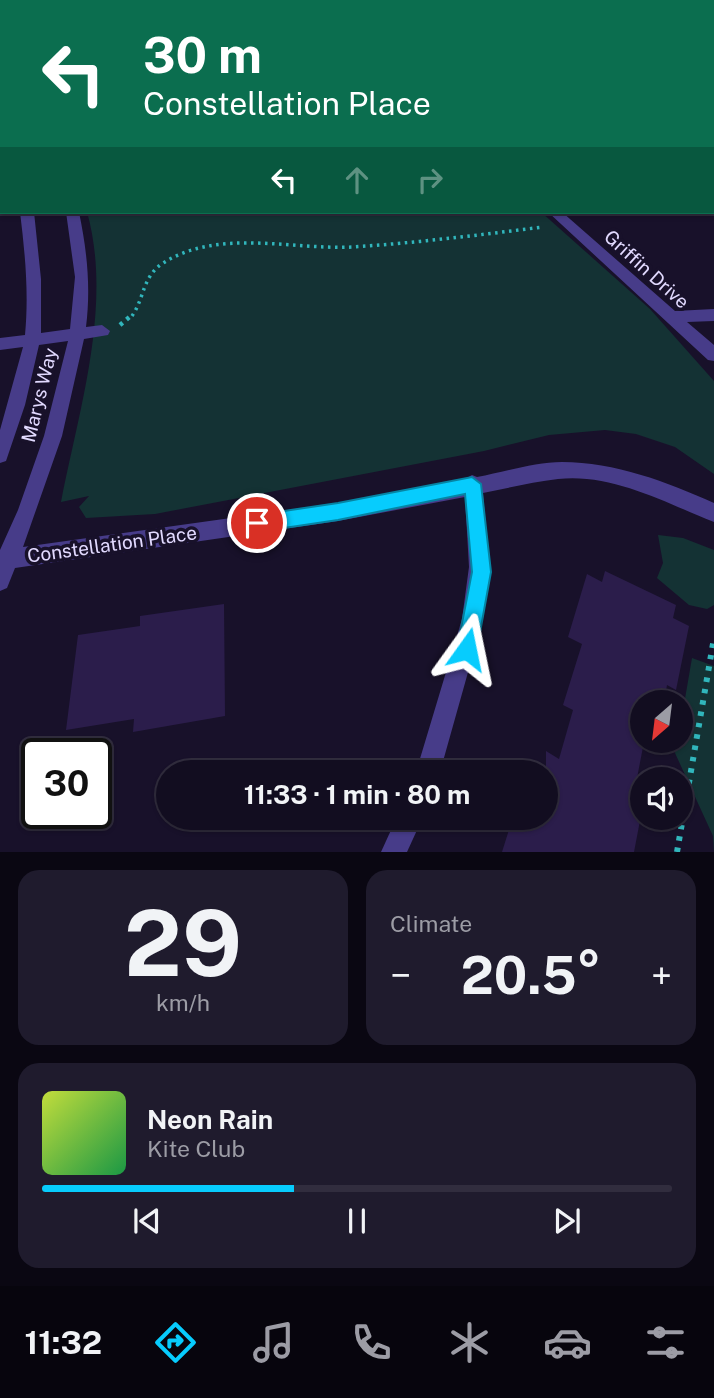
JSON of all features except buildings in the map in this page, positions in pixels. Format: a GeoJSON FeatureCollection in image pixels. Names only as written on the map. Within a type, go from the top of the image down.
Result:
{"type":"FeatureCollection","features":[{"type":"Feature","properties":{"kind":"street","name":"Marys Way"},"geometry":{"type":"LineString","coordinates":[[0,455],[15,408],[31,341],[34,286],[27,214]]}},
{"type":"Feature","properties":{"kind":"street","name":"Marys Way"},"geometry":{"type":"LineString","coordinates":[[0,581],[4,560],[30,504],[63,403],[82,287],[72,214]]}},
{"type":"Feature","properties":{"kind":"street","name":"Griffin Drive"},"geometry":{"type":"LineString","coordinates":[[556,214],[714,355]]}},
{"type":"Feature","properties":{"kind":"street"},"geometry":{"type":"LineString","coordinates":[[672,317],[714,315]]}},
{"type":"Feature","properties":{"kind":"street"},"geometry":{"type":"LineString","coordinates":[[0,344],[102,331]]}},
{"type":"Feature","properties":{"kind":"street","name":"Constellation Place"},"geometry":{"type":"LineString","coordinates":[[4,560],[338,512],[472,484],[560,470],[592,471],[664,489],[714,513]]}},
{"type":"Feature","properties":{"kind":"street"},"geometry":{"type":"LineString","coordinates":[[432,760],[467,649],[478,598],[481,548],[472,484]]}},
{"type":"Feature","properties":{"kind":"street"},"geometry":{"type":"LineString","coordinates":[[394,852],[404,830]]}},
{"type":"Feature","properties":{"kind":"path"},"geometry":{"type":"LineString","coordinates":[[102,331],[124,323],[137,313],[147,278],[157,268],[179,254],[204,247],[327,248],[463,237],[568,224]]}},
{"type":"Feature","properties":{"kind":"path"},"geometry":{"type":"LineString","coordinates":[[677,852],[714,638]]}},
{"type":"Feature","properties":{"kind":"green space"},"geometry":{"type":"Polygon","coordinates":[[[87,214],[543,214],[650,309],[714,381],[714,474],[675,447],[636,434],[605,430],[549,435],[484,451],[155,514],[86,518],[79,507],[89,496],[61,502],[84,394],[95,320],[94,247],[87,214]]]}},
{"type":"Feature","properties":{"kind":"green space"},"geometry":{"type":"Polygon","coordinates":[[[658,535],[683,538],[714,550],[714,605],[707,609],[689,605],[657,578],[663,563],[658,535]]]}},
{"type":"Feature","properties":{"kind":"green space"},"geometry":{"type":"Polygon","coordinates":[[[692,658],[714,666],[714,852],[713,836],[693,792],[693,767],[681,767],[675,753],[693,753],[693,690],[686,690],[692,658]]]}},
{"type":"Feature","properties":{"kind":"route"},"geometry":{"type":"LineString","coordinates":[[257,523],[338,512],[472,484],[481,548],[481,572],[467,649]]}}]}
